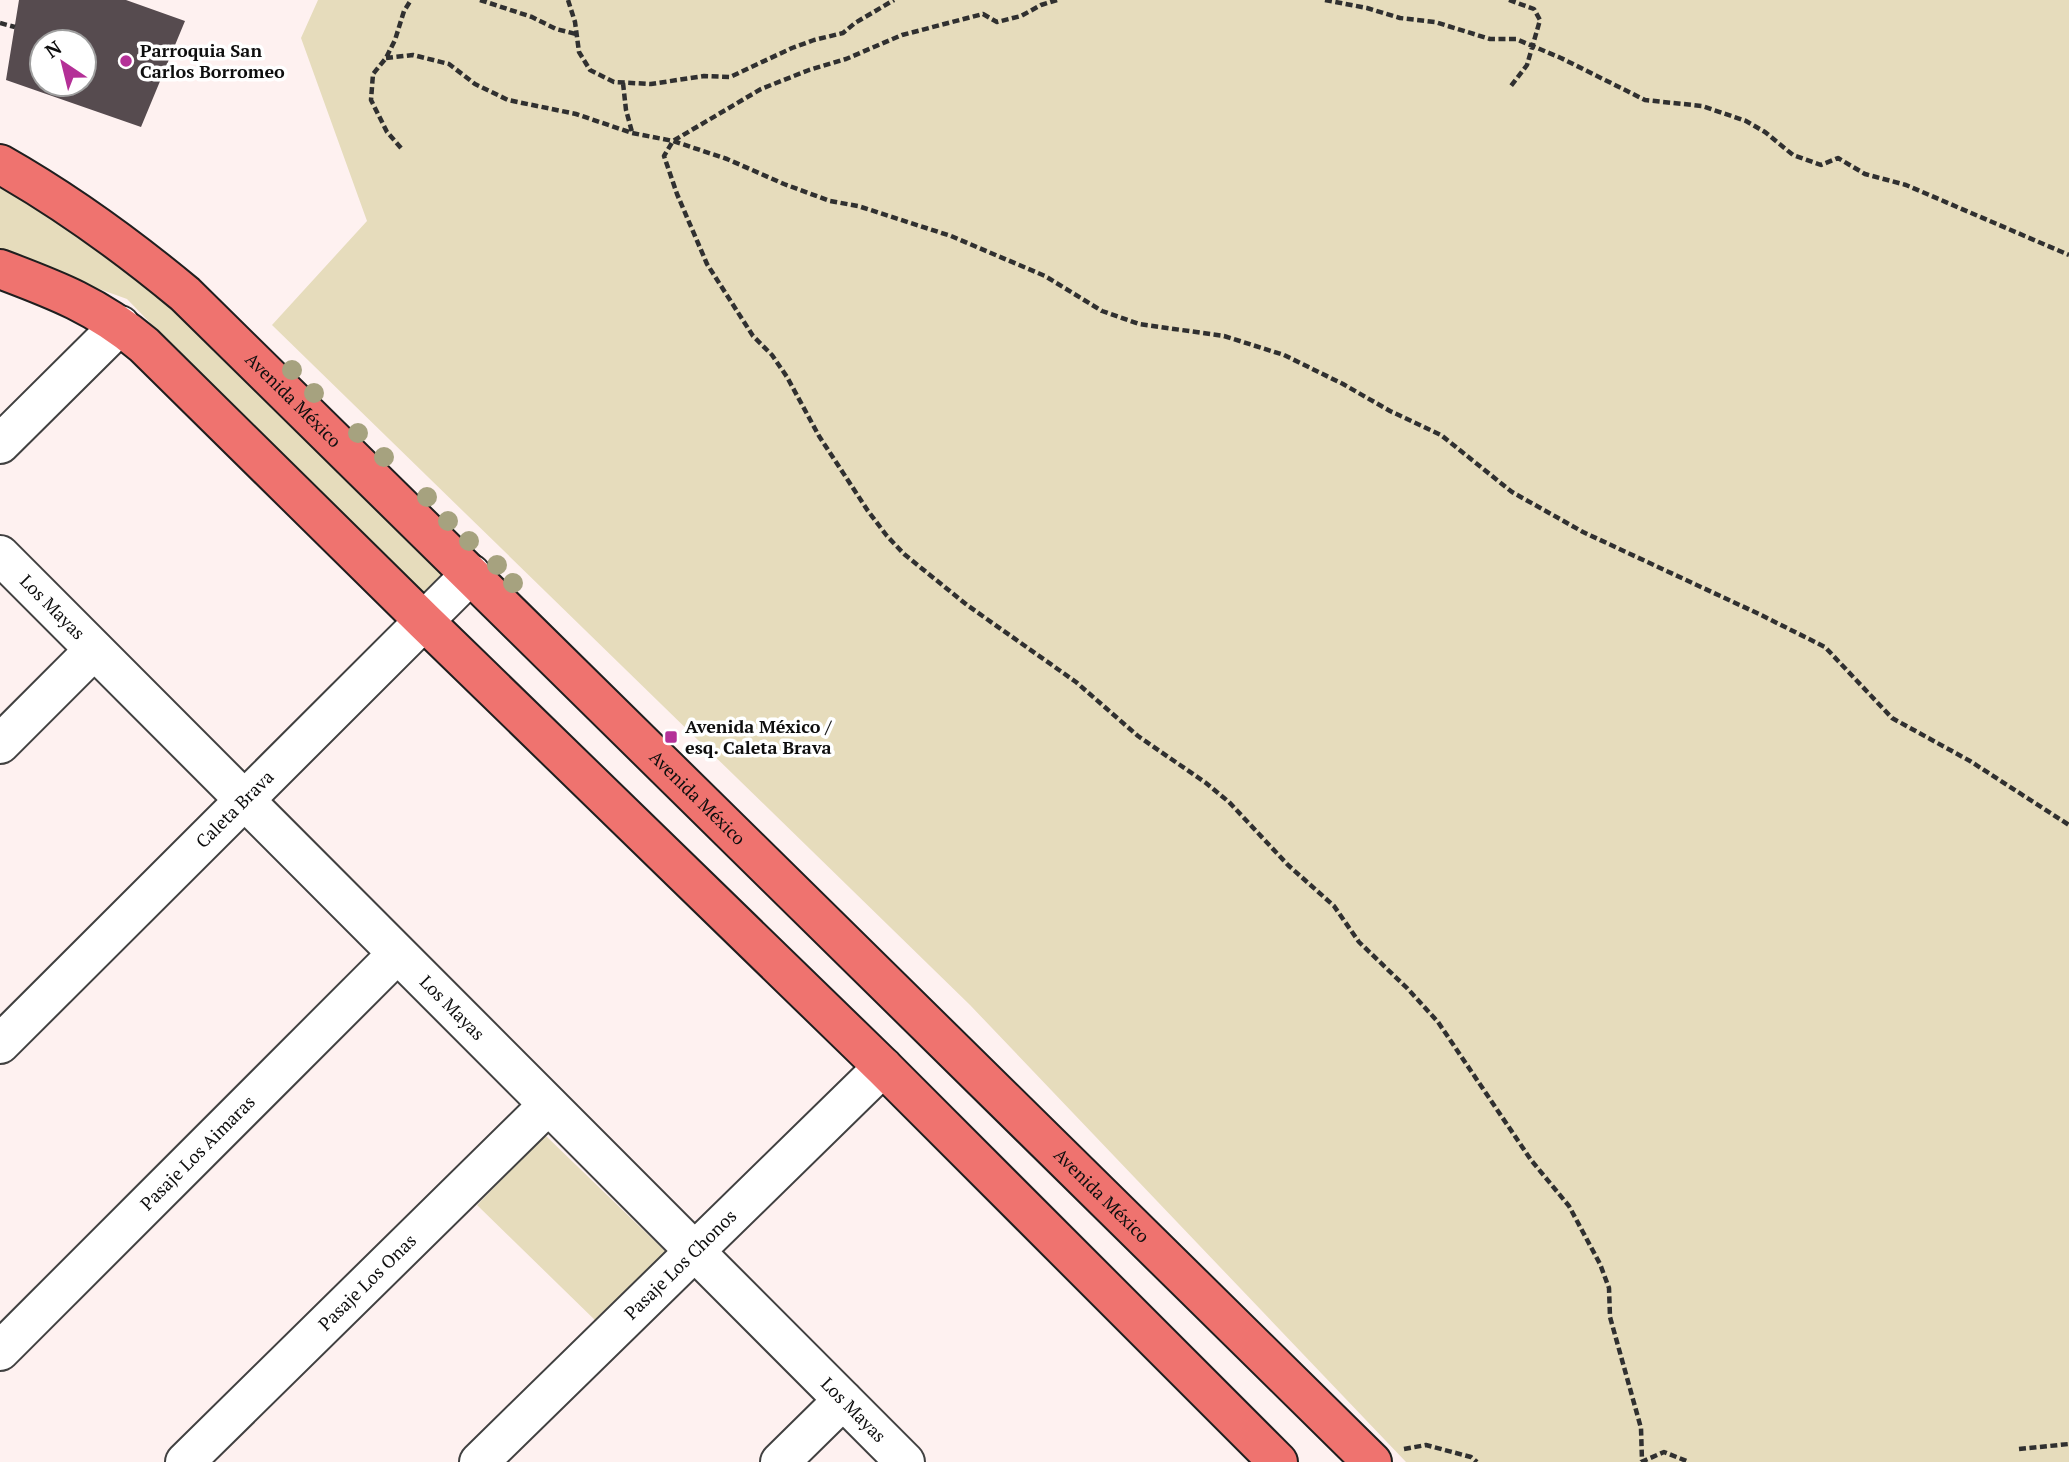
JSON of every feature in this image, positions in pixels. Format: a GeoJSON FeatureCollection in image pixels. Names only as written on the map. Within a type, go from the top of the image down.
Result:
{"type":"FeatureCollection","features":[{"type":"Feature","properties":{"kind":"main road","name":"Avenida México"},"geometry":{"type":"LineString","coordinates":[[0,164],[88,218],[185,294],[1372,1462]]}},
{"type":"Feature","properties":{"kind":"main road"},"geometry":{"type":"LineString","coordinates":[[0,269],[103,313],[144,345],[883,1067],[1278,1462]]}},
{"type":"Feature","properties":{"kind":"street"},"geometry":{"type":"LineString","coordinates":[[0,444],[120,325]]}},
{"type":"Feature","properties":{"kind":"street","name":"Los Mayas"},"geometry":{"type":"LineString","coordinates":[[0,555],[905,1462]]}},
{"type":"Feature","properties":{"kind":"street","name":"Caleta Brava"},"geometry":{"type":"LineString","coordinates":[[0,1044],[471,574]]}},
{"type":"Feature","properties":{"kind":"street"},"geometry":{"type":"LineString","coordinates":[[0,744],[94,650]]}},
{"type":"Feature","properties":{"kind":"street","name":"Pasaje Los Aimaras"},"geometry":{"type":"LineString","coordinates":[[0,1351],[397,954]]}},
{"type":"Feature","properties":{"kind":"street","name":"Pasaje Los Chonos"},"geometry":{"type":"LineString","coordinates":[[479,1462],[883,1067]]}},
{"type":"Feature","properties":{"kind":"street","name":"Pasaje Los Onas"},"geometry":{"type":"LineString","coordinates":[[185,1462],[548,1105]]}},
{"type":"Feature","properties":{"kind":"street"},"geometry":{"type":"LineString","coordinates":[[780,1462],[843,1400]]}},
{"type":"Feature","properties":{"kind":"path"},"geometry":{"type":"LineString","coordinates":[[401,148],[387,132],[371,100],[373,74],[386,58],[411,0]]}},
{"type":"Feature","properties":{"kind":"path"},"geometry":{"type":"LineString","coordinates":[[480,0],[576,34]]}},
{"type":"Feature","properties":{"kind":"path"},"geometry":{"type":"LineString","coordinates":[[569,0],[579,52],[590,70],[614,82],[651,84],[704,76],[730,77],[792,48],[843,33],[894,0]]}},
{"type":"Feature","properties":{"kind":"path"},"geometry":{"type":"LineString","coordinates":[[1056,0],[1021,16],[997,22],[983,14],[902,35],[846,59],[761,89],[673,141],[664,156],[707,264],[753,336],[772,355],[787,377],[825,446],[868,511],[904,554],[967,605],[1076,682],[1138,736],[1229,802],[1289,865],[1334,906],[1359,942],[1438,1022],[1524,1150],[1569,1206],[1600,1264],[1609,1288],[1610,1317],[1641,1428],[1641,1462],[1664,1452],[1689,1462]]}},
{"type":"Feature","properties":{"kind":"path"},"geometry":{"type":"LineString","coordinates":[[1325,0],[1367,8],[1399,18],[1435,22],[1490,38],[1516,39],[1645,100],[1702,106],[1746,121],[1765,132],[1793,155],[1821,165],[1838,158],[1865,173],[1906,184],[2069,255]]}},
{"type":"Feature","properties":{"kind":"path"},"geometry":{"type":"LineString","coordinates":[[1509,0],[1534,9],[1540,20],[1527,65],[1511,86]]}},
{"type":"Feature","properties":{"kind":"path"},"geometry":{"type":"LineString","coordinates":[[0,23],[15,27]]}},
{"type":"Feature","properties":{"kind":"path"},"geometry":{"type":"LineString","coordinates":[[386,58],[414,55],[449,64],[475,84],[508,100],[576,114],[632,133],[673,141],[727,159],[830,201],[858,206],[951,236],[1045,276],[1102,311],[1139,324],[1224,336],[1284,355],[1441,435],[1512,492],[1583,532],[1825,647],[1892,718],[1970,761],[2069,825]]}},
{"type":"Feature","properties":{"kind":"path"},"geometry":{"type":"LineString","coordinates":[[623,83],[625,110],[632,133]]}},
{"type":"Feature","properties":{"kind":"path"},"geometry":{"type":"LineString","coordinates":[[2019,1449],[2069,1444]]}},
{"type":"Feature","properties":{"kind":"path"},"geometry":{"type":"LineString","coordinates":[[1372,1462],[1388,1452],[1426,1445],[1471,1457],[1476,1462]]}},
{"type":"Feature","properties":{"kind":"shaded area"},"geometry":{"type":"Polygon","coordinates":[[[318,0],[2069,0],[2069,1462],[1406,1462],[970,1005],[272,325],[367,221],[301,38],[318,0]]]}},
{"type":"Feature","properties":{"kind":"shaded area"},"geometry":{"type":"Polygon","coordinates":[[[0,188],[57,216],[153,284],[447,577],[426,598],[349,528],[127,299],[0,253],[0,188]]]}},
{"type":"Feature","properties":{"kind":"shaded area"},"geometry":{"type":"Polygon","coordinates":[[[545,1135],[669,1255],[600,1325],[477,1205],[545,1135]]]}},
{"type":"Feature","properties":{"kind":"building","name":"Parroquia San Carlos Borromeo"},"geometry":{"type":"Polygon","coordinates":[[[19,0],[126,0],[185,21],[141,127],[58,98],[98,98],[98,28],[28,28],[28,88],[6,80],[19,0]]]}},
{"type":"Feature","properties":{"kind":"place","name":"Parroquia San Carlos Borromeo"},"geometry":{"type":"Point","coordinates":[126,61]}},
{"type":"Feature","properties":{"kind":"place","name":"Avenida México / esq. Caleta Brava"},"geometry":{"type":"Point","coordinates":[671,737]}}]}
